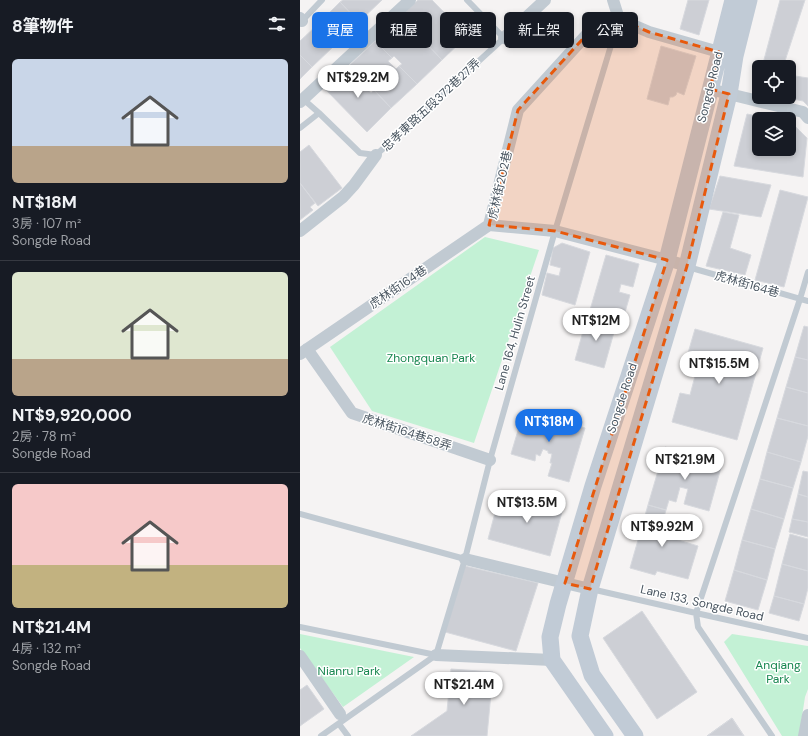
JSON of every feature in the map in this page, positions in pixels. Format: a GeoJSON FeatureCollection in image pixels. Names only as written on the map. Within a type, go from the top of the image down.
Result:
{"type":"FeatureCollection","features":[{"type":"Feature","properties":{"kind":"main road","name":"Songde Road"},"geometry":{"type":"LineString","coordinates":[[605,736],[552,660],[550,637],[558,604],[593,486],[667,260],[733,0]]}},
{"type":"Feature","properties":{"kind":"main road","name":"Songde Road"},"geometry":{"type":"LineString","coordinates":[[635,736],[592,675],[580,636],[590,588],[687,266],[729,94],[735,56],[749,0]]}},
{"type":"Feature","properties":{"kind":"street"},"geometry":{"type":"LineString","coordinates":[[302,100],[410,0]]}},
{"type":"Feature","properties":{"kind":"street","name":"忠孝東路五段372巷27弄"},"geometry":{"type":"LineString","coordinates":[[532,12],[545,0]]}},
{"type":"Feature","properties":{"kind":"street"},"geometry":{"type":"LineString","coordinates":[[613,0],[616,12]]}},
{"type":"Feature","properties":{"kind":"street"},"geometry":{"type":"LineString","coordinates":[[638,27],[649,32],[735,56]]}},
{"type":"Feature","properties":{"kind":"street","name":"虎林街202巷"},"geometry":{"type":"LineString","coordinates":[[582,40],[518,110],[489,225],[555,231],[687,266]]}},
{"type":"Feature","properties":{"kind":"street"},"geometry":{"type":"LineString","coordinates":[[710,89],[803,112],[808,118]]}},
{"type":"Feature","properties":{"kind":"street"},"geometry":{"type":"LineString","coordinates":[[300,231],[344,197],[376,155]]}},
{"type":"Feature","properties":{"kind":"street","name":"虎林街164巷"},"geometry":{"type":"LineString","coordinates":[[304,351],[489,225]]}},
{"type":"Feature","properties":{"kind":"street","name":"虎林街164巷58弄"},"geometry":{"type":"LineString","coordinates":[[304,351],[352,413],[490,460]]}},
{"type":"Feature","properties":{"kind":"street"},"geometry":{"type":"LineString","coordinates":[[465,559],[590,588]]}},
{"type":"Feature","properties":{"kind":"street"},"geometry":{"type":"LineString","coordinates":[[436,655],[552,660]]}},
{"type":"Feature","properties":{"kind":"street"},"geometry":{"type":"LineString","coordinates":[[300,656],[340,719]]}},
{"type":"Feature","properties":{"kind":"street"},"geometry":{"type":"LineString","coordinates":[[804,736],[808,715]]}},
{"type":"Feature","properties":{"kind":"lane"},"geometry":{"type":"LineString","coordinates":[[301,21],[322,0]]}},
{"type":"Feature","properties":{"kind":"lane"},"geometry":{"type":"LineString","coordinates":[[467,0],[504,38]]}},
{"type":"Feature","properties":{"kind":"lane","name":"忠孝東路五段372巷27弄"},"geometry":{"type":"LineString","coordinates":[[302,100],[360,153],[376,155],[504,38]]}},
{"type":"Feature","properties":{"kind":"lane","name":"Lane 164, Hulin Street"},"geometry":{"type":"LineString","coordinates":[[436,655],[465,559],[490,460],[555,231],[609,48]]}},
{"type":"Feature","properties":{"kind":"lane"},"geometry":{"type":"LineString","coordinates":[[300,128],[318,113]]}},
{"type":"Feature","properties":{"kind":"lane","name":"虎林街164巷"},"geometry":{"type":"LineString","coordinates":[[687,266],[808,301]]}},
{"type":"Feature","properties":{"kind":"lane"},"geometry":{"type":"LineString","coordinates":[[772,736],[698,627],[696,613],[808,272]]}},
{"type":"Feature","properties":{"kind":"lane"},"geometry":{"type":"LineString","coordinates":[[300,514],[465,559]]}},
{"type":"Feature","properties":{"kind":"lane","name":"Lane 133, Songde Road"},"geometry":{"type":"LineString","coordinates":[[590,588],[808,638]]}},
{"type":"Feature","properties":{"kind":"lane"},"geometry":{"type":"LineString","coordinates":[[300,628],[436,655]]}},
{"type":"Feature","properties":{"kind":"lane"},"geometry":{"type":"LineString","coordinates":[[321,736],[340,719],[436,655]]}},
{"type":"Feature","properties":{"kind":"lane"},"geometry":{"type":"LineString","coordinates":[[340,719],[348,736]]}},
{"type":"Feature","properties":{"kind":"highlighted area"},"geometry":{"type":"Polygon","coordinates":[[[619,19],[649,32],[719,52],[710,89],[729,94],[687,266],[590,589],[565,583],[667,260],[555,231],[489,225],[518,110],[600,20],[619,19]]]}},
{"type":"Feature","properties":{"kind":"green space","name":"Zhongquan Park"},"geometry":{"type":"Polygon","coordinates":[[[485,237],[539,250],[474,443],[372,411],[330,347],[485,237]]]}},
{"type":"Feature","properties":{"kind":"green space","name":"Nianru Park"},"geometry":{"type":"Polygon","coordinates":[[[300,634],[414,657],[343,707],[300,648],[300,634]]]}},
{"type":"Feature","properties":{"kind":"green space","name":"Anqiang Park"},"geometry":{"type":"Polygon","coordinates":[[[732,634],[808,646],[808,689],[805,697],[799,736],[782,736],[724,642],[732,634]]]}},
{"type":"Feature","properties":{"kind":"building"},"geometry":{"type":"Polygon","coordinates":[[[343,0],[382,0],[368,13],[368,12],[350,12],[340,2],[343,0]]]}},
{"type":"Feature","properties":{"kind":"building"},"geometry":{"type":"Polygon","coordinates":[[[418,0],[432,0],[444,12],[440,12],[440,48],[454,48],[442,60],[431,48],[432,48],[432,12],[405,12],[418,0]]]}},
{"type":"Feature","properties":{"kind":"building"},"geometry":{"type":"Polygon","coordinates":[[[688,0],[709,0],[699,35],[680,29],[688,0]]]}},
{"type":"Feature","properties":{"kind":"building"},"geometry":{"type":"Polygon","coordinates":[[[780,0],[805,0],[785,60],[764,60],[780,0]]]}},
{"type":"Feature","properties":{"kind":"building"},"geometry":{"type":"Polygon","coordinates":[[[340,2],[350,12],[330,12],[340,2]]]}},
{"type":"Feature","properties":{"kind":"building"},"geometry":{"type":"Polygon","coordinates":[[[312,30],[312,48],[332,48],[312,67],[300,55],[300,41],[312,30]]]}},
{"type":"Feature","properties":{"kind":"building"},"geometry":{"type":"Polygon","coordinates":[[[375,41],[376,48],[382,48],[392,58],[388,61],[396,69],[399,66],[417,84],[391,108],[374,90],[376,88],[369,80],[367,82],[350,65],[375,41]]]}},
{"type":"Feature","properties":{"kind":"building"},"geometry":{"type":"Polygon","coordinates":[[[661,46],[696,56],[684,95],[677,92],[676,95],[670,97],[668,105],[647,99],[661,46]]]}},
{"type":"Feature","properties":{"kind":"building"},"geometry":{"type":"Polygon","coordinates":[[[382,48],[431,48],[442,60],[417,84],[399,66],[402,64],[394,56],[392,58],[382,48]]]}},
{"type":"Feature","properties":{"kind":"building"},"geometry":{"type":"Polygon","coordinates":[[[300,55],[312,67],[300,79],[300,55]]]}},
{"type":"Feature","properties":{"kind":"building"},"geometry":{"type":"Polygon","coordinates":[[[350,65],[367,82],[364,85],[371,93],[374,90],[391,108],[367,132],[325,89],[350,65]]]}},
{"type":"Feature","properties":{"kind":"building"},"geometry":{"type":"Polygon","coordinates":[[[796,76],[808,78],[808,106],[803,101],[796,100],[796,76]]]}},
{"type":"Feature","properties":{"kind":"building"},"geometry":{"type":"Polygon","coordinates":[[[747,114],[752,115],[752,156],[796,156],[796,127],[807,138],[803,177],[734,166],[747,114]]]}},
{"type":"Feature","properties":{"kind":"building"},"geometry":{"type":"Polygon","coordinates":[[[309,145],[342,188],[318,206],[300,183],[300,152],[309,145]]]}},
{"type":"Feature","properties":{"kind":"building"},"geometry":{"type":"Polygon","coordinates":[[[720,176],[771,185],[761,217],[709,209],[720,176]]]}},
{"type":"Feature","properties":{"kind":"building"},"geometry":{"type":"Polygon","coordinates":[[[300,183],[315,203],[310,207],[313,210],[300,220],[300,183]]]}},
{"type":"Feature","properties":{"kind":"building"},"geometry":{"type":"Polygon","coordinates":[[[780,190],[808,197],[784,287],[755,280],[780,190]]]}},
{"type":"Feature","properties":{"kind":"building"},"geometry":{"type":"Polygon","coordinates":[[[723,212],[739,215],[730,248],[751,255],[745,275],[706,266],[723,212]]]}},
{"type":"Feature","properties":{"kind":"building"},"geometry":{"type":"Polygon","coordinates":[[[562,243],[590,252],[575,305],[542,295],[547,273],[559,276],[561,268],[550,265],[553,248],[562,243]]]}},
{"type":"Feature","properties":{"kind":"building"},"geometry":{"type":"Polygon","coordinates":[[[606,255],[639,264],[633,287],[621,284],[619,292],[630,295],[623,319],[590,310],[606,255]]]}},
{"type":"Feature","properties":{"kind":"building"},"geometry":{"type":"Polygon","coordinates":[[[587,317],[616,325],[604,368],[575,360],[587,317]]]}},
{"type":"Feature","properties":{"kind":"building"},"geometry":{"type":"Polygon","coordinates":[[[804,326],[808,327],[808,360],[795,357],[804,326]]]}},
{"type":"Feature","properties":{"kind":"building"},"geometry":{"type":"Polygon","coordinates":[[[695,329],[763,348],[737,440],[672,422],[680,393],[690,395],[700,357],[688,353],[695,329]]]}},
{"type":"Feature","properties":{"kind":"building"},"geometry":{"type":"Polygon","coordinates":[[[795,357],[808,360],[808,393],[786,387],[795,357]]]}},
{"type":"Feature","properties":{"kind":"building"},"geometry":{"type":"Polygon","coordinates":[[[786,387],[808,393],[808,426],[777,418],[786,387]]]}},
{"type":"Feature","properties":{"kind":"building"},"geometry":{"type":"Polygon","coordinates":[[[524,410],[585,428],[569,482],[548,476],[552,463],[550,463],[552,454],[548,453],[548,451],[543,449],[540,456],[536,454],[535,461],[511,454],[524,410]]]}},
{"type":"Feature","properties":{"kind":"building"},"geometry":{"type":"Polygon","coordinates":[[[777,418],[808,426],[808,436],[801,462],[767,452],[777,418]]]}},
{"type":"Feature","properties":{"kind":"building"},"geometry":{"type":"Polygon","coordinates":[[[665,447],[689,454],[685,469],[694,471],[698,457],[722,464],[709,511],[684,504],[688,489],[680,487],[676,502],[669,500],[666,510],[648,505],[665,447]]]}},
{"type":"Feature","properties":{"kind":"building"},"geometry":{"type":"Polygon","coordinates":[[[767,452],[801,462],[793,488],[760,479],[767,452]]]}},
{"type":"Feature","properties":{"kind":"building"},"geometry":{"type":"Polygon","coordinates":[[[803,471],[808,472],[808,497],[798,494],[803,471]]]}},
{"type":"Feature","properties":{"kind":"building"},"geometry":{"type":"Polygon","coordinates":[[[760,479],[793,488],[784,519],[751,509],[760,479]]]}},
{"type":"Feature","properties":{"kind":"building"},"geometry":{"type":"Polygon","coordinates":[[[500,494],[524,500],[522,506],[525,506],[524,512],[536,516],[542,495],[565,501],[550,556],[488,539],[500,494]]]}},
{"type":"Feature","properties":{"kind":"building"},"geometry":{"type":"Polygon","coordinates":[[[798,494],[808,497],[808,522],[792,519],[798,494]]]}},
{"type":"Feature","properties":{"kind":"building"},"geometry":{"type":"Polygon","coordinates":[[[648,505],[666,510],[664,517],[673,520],[668,537],[698,546],[688,579],[657,571],[655,575],[630,568],[648,505]]]}},
{"type":"Feature","properties":{"kind":"building"},"geometry":{"type":"Polygon","coordinates":[[[751,509],[784,519],[775,549],[742,540],[751,509]]]}},
{"type":"Feature","properties":{"kind":"building"},"geometry":{"type":"Polygon","coordinates":[[[792,519],[808,522],[808,537],[789,532],[792,519]]]}},
{"type":"Feature","properties":{"kind":"building"},"geometry":{"type":"Polygon","coordinates":[[[790,534],[808,539],[808,571],[782,564],[790,534]]]}},
{"type":"Feature","properties":{"kind":"building"},"geometry":{"type":"Polygon","coordinates":[[[742,540],[775,549],[767,580],[734,570],[742,540]]]}},
{"type":"Feature","properties":{"kind":"building"},"geometry":{"type":"Polygon","coordinates":[[[782,564],[808,571],[808,588],[804,604],[774,596],[782,564]]]}},
{"type":"Feature","properties":{"kind":"building"},"geometry":{"type":"Polygon","coordinates":[[[465,566],[538,583],[516,651],[445,632],[465,566]]]}},
{"type":"Feature","properties":{"kind":"building"},"geometry":{"type":"Polygon","coordinates":[[[734,570],[767,580],[758,610],[725,601],[734,570]]]}},
{"type":"Feature","properties":{"kind":"building"},"geometry":{"type":"Polygon","coordinates":[[[774,596],[804,604],[799,621],[769,613],[774,596]]]}},
{"type":"Feature","properties":{"kind":"building"},"geometry":{"type":"Polygon","coordinates":[[[642,611],[697,692],[657,719],[603,638],[642,611]]]}},
{"type":"Feature","properties":{"kind":"building"},"geometry":{"type":"Polygon","coordinates":[[[451,669],[493,672],[487,736],[411,736],[447,711],[451,669]]]}},
{"type":"Feature","properties":{"kind":"building"},"geometry":{"type":"Polygon","coordinates":[[[307,685],[324,709],[300,726],[300,690],[307,685]]]}},
{"type":"Feature","properties":{"kind":"building"},"geometry":{"type":"Polygon","coordinates":[[[732,718],[744,736],[707,736],[732,718]]]}},
{"type":"Feature","properties":{"kind":"building"},"geometry":{"type":"Polygon","coordinates":[[[732,718],[744,736],[707,736],[732,718]]]}}]}
